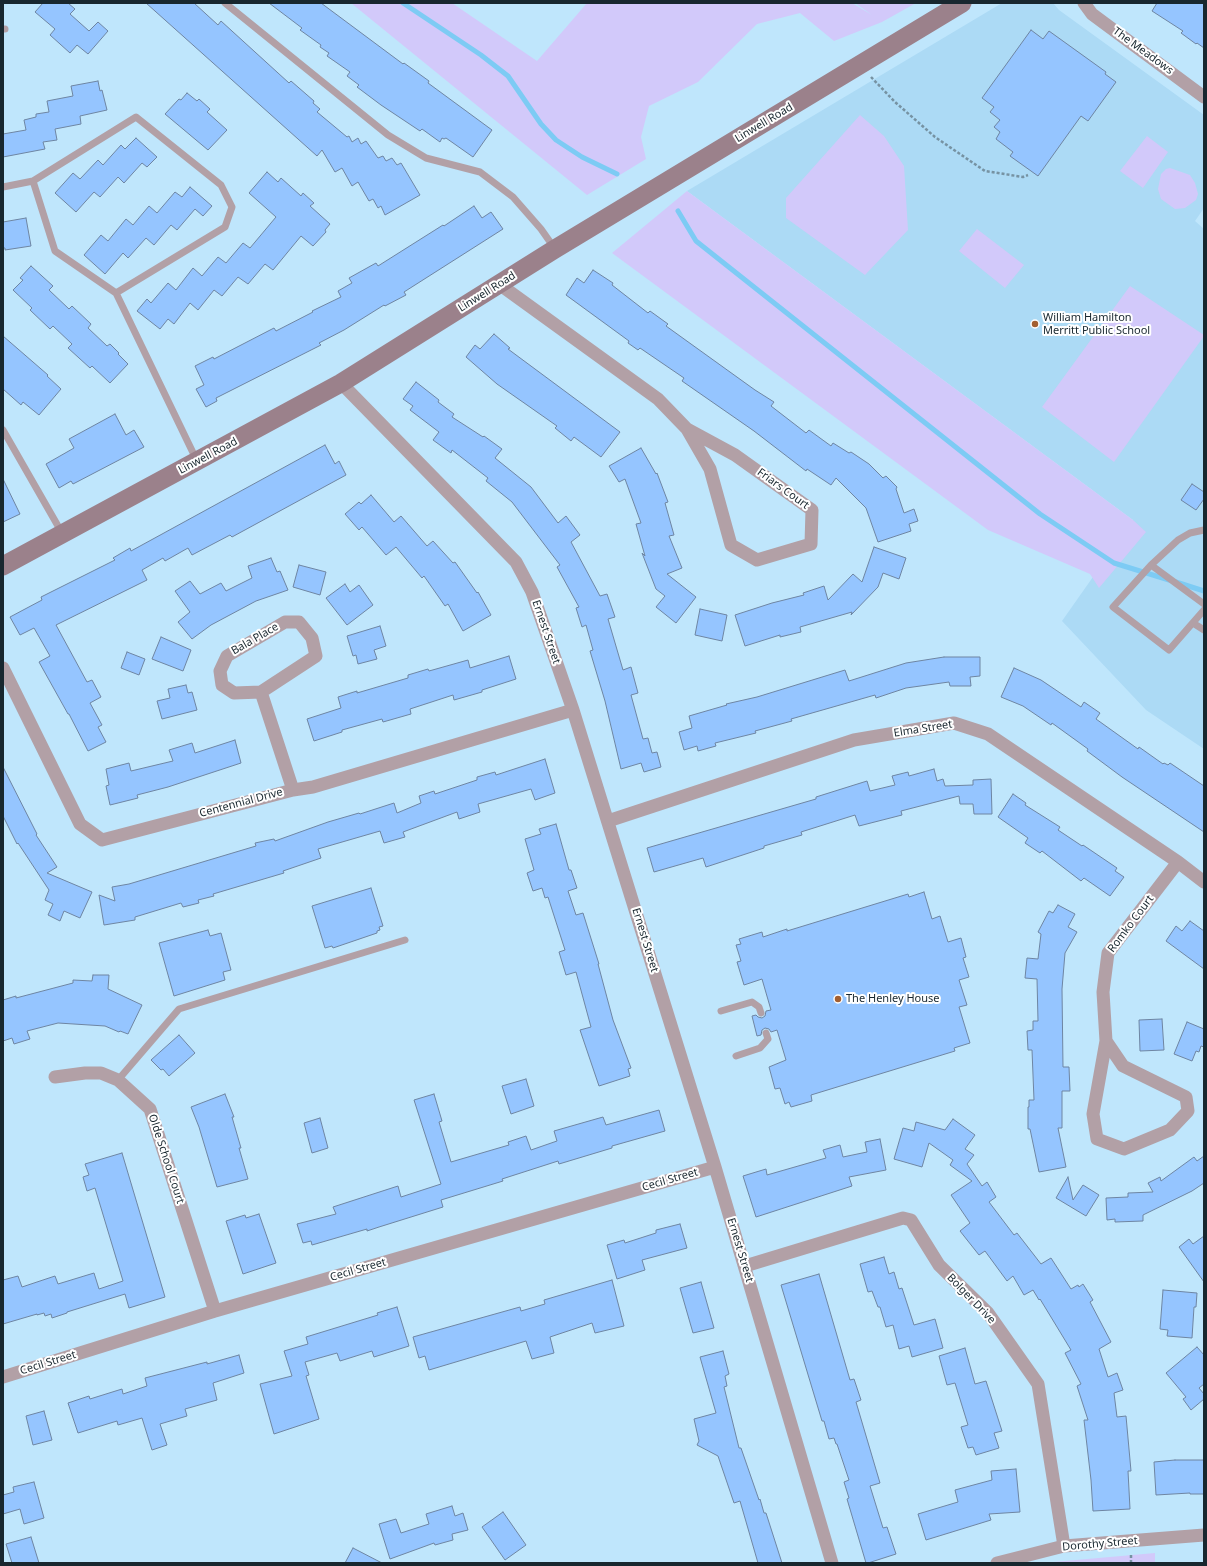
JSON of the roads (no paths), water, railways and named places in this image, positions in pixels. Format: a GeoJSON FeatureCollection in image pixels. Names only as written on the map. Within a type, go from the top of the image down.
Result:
{"type":"FeatureCollection","features":[{"type":"Feature","properties":{"kind":"main road","name":"Linwell Road"},"geometry":{"type":"LineString","coordinates":[[3,566],[341,383],[555,249],[962,3]]}},
{"type":"Feature","properties":{"kind":"street","name":"The Meadows"},"geometry":{"type":"LineString","coordinates":[[1084,3],[1092,14],[1204,97]]}},
{"type":"Feature","properties":{"kind":"street","name":"Friars Court"},"geometry":{"type":"LineString","coordinates":[[500,284],[658,399],[687,429],[710,469],[731,545],[758,560],[811,544],[812,510],[735,455],[687,429]]}},
{"type":"Feature","properties":{"kind":"street","name":"Ernest Street"},"geometry":{"type":"LineString","coordinates":[[341,383],[516,562],[532,592],[574,710],[745,1266],[832,1563]]}},
{"type":"Feature","properties":{"kind":"street","name":"Bala Place"},"geometry":{"type":"LineString","coordinates":[[284,622],[299,622],[312,638],[316,656],[261,692],[234,693],[222,685],[220,672],[227,656],[284,622]]}},
{"type":"Feature","properties":{"kind":"street","name":"Centennial Drive"},"geometry":{"type":"LineString","coordinates":[[3,668],[80,824],[102,840],[294,790],[312,787],[574,710]]}},
{"type":"Feature","properties":{"kind":"street"},"geometry":{"type":"LineString","coordinates":[[261,692],[294,790]]}},
{"type":"Feature","properties":{"kind":"street","name":"Elma Street"},"geometry":{"type":"LineString","coordinates":[[608,821],[854,740],[954,723],[988,734],[1178,862],[1204,882]]}},
{"type":"Feature","properties":{"kind":"street","name":"Romko Court"},"geometry":{"type":"LineString","coordinates":[[1106,1041],[1123,1066],[1186,1097],[1188,1111],[1170,1130],[1124,1149],[1097,1139],[1093,1114],[1106,1041],[1103,992],[1108,953],[1178,862]]}},
{"type":"Feature","properties":{"kind":"street","name":"Olde School Court"},"geometry":{"type":"LineString","coordinates":[[55,1077],[85,1073],[101,1073],[118,1080],[150,1109],[215,1311]]}},
{"type":"Feature","properties":{"kind":"street","name":"Cecil Street"},"geometry":{"type":"LineString","coordinates":[[3,1377],[215,1311],[715,1167]]}},
{"type":"Feature","properties":{"kind":"street","name":"Bolger Drive"},"geometry":{"type":"LineString","coordinates":[[745,1266],[902,1218],[911,1220],[939,1265],[988,1313],[1038,1384],[1064,1546]]}},
{"type":"Feature","properties":{"kind":"street","name":"Dorothy Street"},"geometry":{"type":"LineString","coordinates":[[997,1563],[1064,1546],[1204,1535]]}},
{"type":"Feature","properties":{"kind":"lane"},"geometry":{"type":"LineString","coordinates":[[225,3],[388,135],[426,158],[480,172],[513,197],[541,229],[555,249]]}},
{"type":"Feature","properties":{"kind":"lane"},"geometry":{"type":"LineString","coordinates":[[3,187],[33,181],[136,117],[221,185],[232,207],[225,227],[116,293]]}},
{"type":"Feature","properties":{"kind":"lane"},"geometry":{"type":"LineString","coordinates":[[33,181],[55,251],[116,293],[197,462]]}},
{"type":"Feature","properties":{"kind":"lane"},"geometry":{"type":"LineString","coordinates":[[3,430],[62,533]]}},
{"type":"Feature","properties":{"kind":"lane"},"geometry":{"type":"LineString","coordinates":[[1204,530],[1190,533],[1178,540],[1151,565],[1114,607],[1169,650],[1204,610]]}},
{"type":"Feature","properties":{"kind":"lane"},"geometry":{"type":"LineString","coordinates":[[1151,565],[1204,604]]}},
{"type":"Feature","properties":{"kind":"lane"},"geometry":{"type":"LineString","coordinates":[[1193,623],[1204,630]]}},
{"type":"Feature","properties":{"kind":"lane"},"geometry":{"type":"LineString","coordinates":[[118,1080],[179,1009],[405,940]]}},
{"type":"Feature","properties":{"kind":"lane"},"geometry":{"type":"LineString","coordinates":[[721,1011],[752,1002],[759,1007],[761,1013]]}},
{"type":"Feature","properties":{"kind":"lane"},"geometry":{"type":"LineString","coordinates":[[736,1056],[760,1048],[768,1039],[766,1033]]}},
{"type":"Feature","properties":{"kind":"waterway"},"geometry":{"type":"LineString","coordinates":[[403,3],[481,55],[508,76],[541,124],[556,140],[582,157],[617,174]]}},
{"type":"Feature","properties":{"kind":"waterway"},"geometry":{"type":"LineString","coordinates":[[678,211],[696,241],[1040,514],[1114,563],[1169,580]]}},
{"type":"Feature","properties":{"kind":"waterway"},"geometry":{"type":"LineString","coordinates":[[1176,582],[1204,591]]}},
{"type":"Feature","properties":{"kind":"place","name":"William Hamilton Merritt Public School"},"geometry":{"type":"Point","coordinates":[1035,324]}},
{"type":"Feature","properties":{"kind":"place","name":"The Henley House"},"geometry":{"type":"Point","coordinates":[838,999]}}]}
